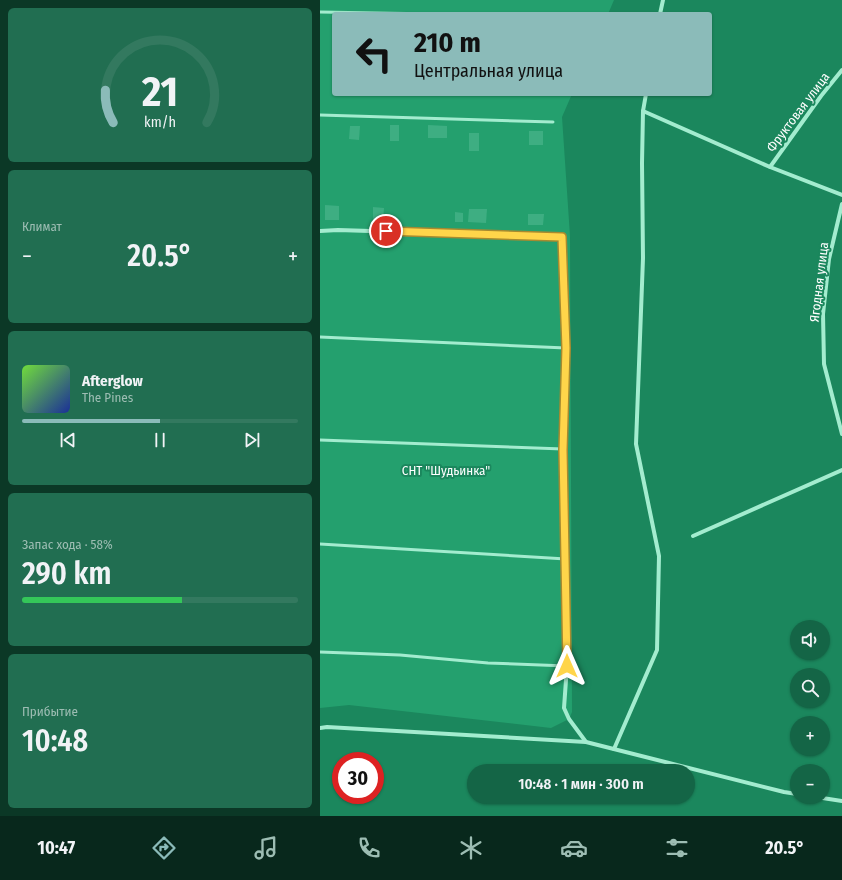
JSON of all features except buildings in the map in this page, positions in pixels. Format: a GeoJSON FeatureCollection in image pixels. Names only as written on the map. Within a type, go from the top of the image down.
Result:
{"type":"FeatureCollection","features":[{"type":"Feature","properties":{"kind":"street"},"geometry":{"type":"LineString","coordinates":[[660,12],[663,0]]}},
{"type":"Feature","properties":{"kind":"street","name":"Фруктовая улица"},"geometry":{"type":"LineString","coordinates":[[770,167],[821,96],[842,70]]}},
{"type":"Feature","properties":{"kind":"street"},"geometry":{"type":"LineString","coordinates":[[614,749],[657,650],[659,556],[636,444],[643,258],[643,111],[646,96]]}},
{"type":"Feature","properties":{"kind":"street"},"geometry":{"type":"LineString","coordinates":[[643,111],[770,167],[842,195]]}},
{"type":"Feature","properties":{"kind":"street","name":"Ягодная улица"},"geometry":{"type":"LineString","coordinates":[[842,204],[829,259],[823,314],[824,364],[842,434]]}},
{"type":"Feature","properties":{"kind":"street"},"geometry":{"type":"LineString","coordinates":[[320,231],[338,230],[562,237],[566,348],[563,450],[567,666],[564,708],[569,719],[586,742]]}},
{"type":"Feature","properties":{"kind":"street"},"geometry":{"type":"LineString","coordinates":[[693,536],[842,470]]}},
{"type":"Feature","properties":{"kind":"street"},"geometry":{"type":"LineString","coordinates":[[320,728],[327,727],[586,742],[790,793]]}},
{"type":"Feature","properties":{"kind":"street"},"geometry":{"type":"LineString","coordinates":[[830,799],[842,801]]}},
{"type":"Feature","properties":{"kind":"lane"},"geometry":{"type":"LineString","coordinates":[[320,12],[332,12]]}},
{"type":"Feature","properties":{"kind":"lane"},"geometry":{"type":"LineString","coordinates":[[320,115],[553,122]]}},
{"type":"Feature","properties":{"kind":"lane"},"geometry":{"type":"LineString","coordinates":[[320,337],[566,348]]}},
{"type":"Feature","properties":{"kind":"lane"},"geometry":{"type":"LineString","coordinates":[[320,440],[563,450]]}},
{"type":"Feature","properties":{"kind":"lane"},"geometry":{"type":"LineString","coordinates":[[320,544],[566,559]]}},
{"type":"Feature","properties":{"kind":"lane"},"geometry":{"type":"LineString","coordinates":[[320,652],[400,655],[488,664],[567,666]]}},
{"type":"Feature","properties":{"kind":"green space","name":"СНТ \"Шудьинка\""},"geometry":{"type":"Polygon","coordinates":[[[320,0],[614,0],[609,12],[332,12],[332,96],[571,96],[562,117],[570,236],[572,712],[569,719],[551,728],[349,705],[320,708],[320,0]]]}},
{"type":"Feature","properties":{"kind":"route"},"geometry":{"type":"LineString","coordinates":[[386,231],[562,237],[566,348],[563,450],[567,666]]}}]}
